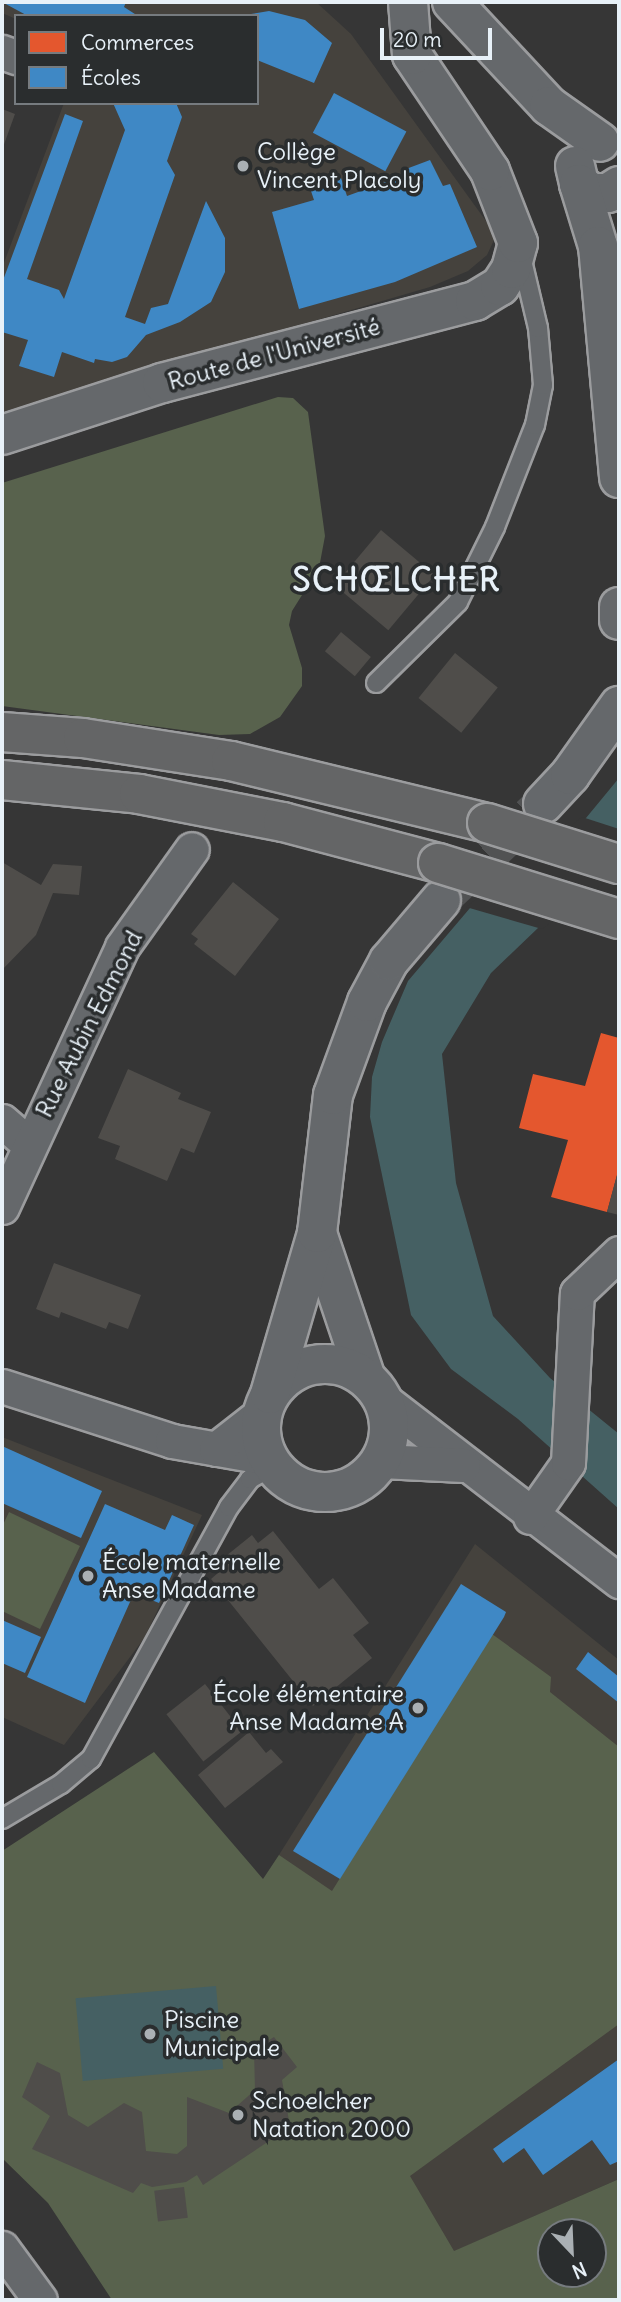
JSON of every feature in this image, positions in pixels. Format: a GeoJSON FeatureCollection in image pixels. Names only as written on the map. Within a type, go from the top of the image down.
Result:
{"type":"FeatureCollection","features":[{"type":"Feature","properties":{"kind":"main road"},"geometry":{"type":"LineString","coordinates":[[2,732],[83,738],[231,761],[486,823],[619,864]]}},
{"type":"Feature","properties":{"kind":"main road"},"geometry":{"type":"LineString","coordinates":[[2,780],[139,794],[283,822],[438,863],[619,919]]}},
{"type":"Feature","properties":{"kind":"street"},"geometry":{"type":"LineString","coordinates":[[408,2],[412,55],[490,171],[518,243]]}},
{"type":"Feature","properties":{"kind":"street"},"geometry":{"type":"LineString","coordinates":[[452,2],[549,106],[595,184],[619,478]]}},
{"type":"Feature","properties":{"kind":"street"},"geometry":{"type":"LineString","coordinates":[[549,106],[612,144]]}},
{"type":"Feature","properties":{"kind":"street"},"geometry":{"type":"LineString","coordinates":[[595,184],[578,156],[612,144]]}},
{"type":"Feature","properties":{"kind":"street","name":"Route de l'Université"},"geometry":{"type":"LineString","coordinates":[[2,435],[162,383],[475,301],[500,286],[518,243]]}},
{"type":"Feature","properties":{"kind":"street"},"geometry":{"type":"LineString","coordinates":[[619,607],[619,620]]}},
{"type":"Feature","properties":{"kind":"street"},"geometry":{"type":"LineString","coordinates":[[543,804],[570,775],[619,706]]}},
{"type":"Feature","properties":{"kind":"street","name":"Rue Aubin Edmond"},"geometry":{"type":"LineString","coordinates":[[2,1207],[28,1144],[122,947],[192,849]]}},
{"type":"Feature","properties":{"kind":"street"},"geometry":{"type":"LineString","coordinates":[[317,1233],[390,1421],[381,1461],[352,1487],[333,1492],[296,1485],[271,1462],[262,1444],[266,1404],[317,1233],[333,1095],[367,1002],[388,961],[441,900]]}},
{"type":"Feature","properties":{"kind":"street"},"geometry":{"type":"LineString","coordinates":[[2,1121],[28,1144]]}},
{"type":"Feature","properties":{"kind":"street"},"geometry":{"type":"LineString","coordinates":[[530,1517],[568,1463],[577,1293],[619,1253]]}},
{"type":"Feature","properties":{"kind":"street"},"geometry":{"type":"LineString","coordinates":[[216,1449],[303,1367],[324,1363],[345,1366],[375,1388],[463,1465],[619,1581]]}},
{"type":"Feature","properties":{"kind":"street"},"geometry":{"type":"LineString","coordinates":[[2,1386],[111,1424],[271,1462]]}},
{"type":"Feature","properties":{"kind":"street"},"geometry":{"type":"LineString","coordinates":[[381,1461],[463,1465]]}},
{"type":"Feature","properties":{"kind":"street"},"geometry":{"type":"LineString","coordinates":[[8,2268],[40,2300]]}},
{"type":"Feature","properties":{"kind":"lane"},"geometry":{"type":"LineString","coordinates":[[376,683],[458,602],[495,527],[535,425],[544,391],[539,339],[518,243]]}},
{"type":"Feature","properties":{"kind":"lane"},"geometry":{"type":"LineString","coordinates":[[2,1819],[61,1784],[91,1759],[229,1507],[250,1479],[271,1462]]}},
{"type":"Feature","properties":{"kind":"shaded area","name":"Collège Vincent Placoly"},"geometry":{"type":"Polygon","coordinates":[[[2,2],[316,2],[351,34],[491,228],[494,240],[487,255],[468,271],[430,287],[2,412],[2,268],[63,105],[259,105],[259,14],[14,14],[14,18],[2,13],[2,2]]]}},
{"type":"Feature","properties":{"kind":"shaded area","name":"École maternelle Anse Madame"},"geometry":{"type":"Polygon","coordinates":[[[2,1437],[202,1515],[145,1637],[64,1745],[2,1717],[2,1437]]]}},
{"type":"Feature","properties":{"kind":"shaded area"},"geometry":{"type":"Polygon","coordinates":[[[475,1544],[619,1660],[619,2179],[453,2252],[243,1912],[475,1544]]]}},
{"type":"Feature","properties":{"kind":"green space"},"geometry":{"type":"Polygon","coordinates":[[[278,397],[293,398],[308,412],[325,536],[319,568],[292,611],[289,625],[302,668],[302,686],[280,717],[250,734],[219,735],[2,706],[2,483],[278,397]]]}},
{"type":"Feature","properties":{"kind":"green space"},"geometry":{"type":"Polygon","coordinates":[[[9,1512],[80,1546],[40,1629],[2,1611],[2,1527],[9,1512]]]}},
{"type":"Feature","properties":{"kind":"green space"},"geometry":{"type":"Polygon","coordinates":[[[492,1634],[551,1677],[550,1692],[619,1747],[619,2024],[410,2176],[454,2251],[619,2179],[619,2300],[112,2300],[48,2203],[2,2158],[2,1851],[154,1752],[263,1879],[279,1855],[332,1891],[492,1634]]]}},
{"type":"Feature","properties":{"kind":"water"},"geometry":{"type":"Polygon","coordinates":[[[619,778],[619,868],[538,928],[491,973],[442,1054],[456,1183],[493,1316],[550,1378],[619,1434],[619,1509],[518,1419],[451,1369],[411,1315],[370,1117],[372,1077],[382,1042],[408,981],[470,908],[586,818],[619,778]]]}},
{"type":"Feature","properties":{"kind":"water","name":"Piscine Municipale"},"geometry":{"type":"Polygon","coordinates":[[[216,1986],[223,2069],[83,2081],[76,1998],[216,1986]]]}},
{"type":"Feature","properties":{"kind":"pier"},"geometry":{"type":"Polygon","coordinates":[[[582,817],[619,829],[619,872],[542,929],[466,907],[582,817]]]}},
{"type":"Feature","properties":{"kind":"building: Commerces"},"geometry":{"type":"Polygon","coordinates":[[[601,1033],[619,1038],[619,1168],[607,1212],[551,1197],[568,1140],[519,1128],[533,1074],[585,1086],[601,1033]]]}},
{"type":"Feature","properties":{"kind":"building: Écoles"},"geometry":{"type":"Polygon","coordinates":[[[2,2],[126,2],[124,7],[135,14],[24,14],[2,2]]]}},
{"type":"Feature","properties":{"kind":"building: Écoles"},"geometry":{"type":"Polygon","coordinates":[[[269,11],[305,20],[332,43],[314,83],[259,61],[259,14],[251,14],[269,11]]]}},
{"type":"Feature","properties":{"kind":"building: Écoles"},"geometry":{"type":"Polygon","coordinates":[[[334,93],[406,131],[385,171],[313,133],[334,93]]]}},
{"type":"Feature","properties":{"kind":"building: Écoles"},"geometry":{"type":"Polygon","coordinates":[[[114,105],[177,105],[182,117],[167,161],[175,175],[125,317],[145,324],[151,308],[168,304],[206,201],[225,238],[225,272],[211,302],[180,322],[146,335],[127,357],[112,362],[95,359],[94,363],[62,352],[54,377],[19,366],[28,340],[2,332],[2,283],[65,114],[83,121],[27,279],[59,290],[64,299],[125,130],[114,105]]]}},
{"type":"Feature","properties":{"kind":"building: Écoles"},"geometry":{"type":"Polygon","coordinates":[[[430,160],[443,186],[450,184],[477,247],[395,282],[299,309],[272,212],[314,200],[310,188],[341,178],[347,196],[408,174],[406,169],[430,160]]]}},
{"type":"Feature","properties":{"kind":"building: Écoles"},"geometry":{"type":"Polygon","coordinates":[[[2,1446],[102,1491],[81,1538],[2,1503],[2,1446]]]}},
{"type":"Feature","properties":{"kind":"building: Écoles"},"geometry":{"type":"Polygon","coordinates":[[[105,1504],[165,1530],[172,1515],[194,1525],[159,1603],[134,1593],[85,1703],[27,1677],[105,1504]]]}},
{"type":"Feature","properties":{"kind":"building: Écoles"},"geometry":{"type":"Polygon","coordinates":[[[461,1584],[506,1612],[504,1617],[340,1879],[293,1851],[461,1584]]]}},
{"type":"Feature","properties":{"kind":"building: Écoles"},"geometry":{"type":"Polygon","coordinates":[[[2,1620],[41,1637],[25,1673],[2,1663],[2,1620]]]}},
{"type":"Feature","properties":{"kind":"building: Écoles"},"geometry":{"type":"Polygon","coordinates":[[[588,1652],[619,1677],[619,1703],[576,1669],[588,1652]]]}},
{"type":"Feature","properties":{"kind":"building: Écoles"},"geometry":{"type":"Polygon","coordinates":[[[619,2059],[619,2161],[610,2165],[592,2140],[543,2175],[524,2148],[503,2163],[493,2149],[619,2059]]]}},
{"type":"Feature","properties":{"kind":"building: Autres"},"geometry":{"type":"Polygon","coordinates":[[[2,109],[15,114],[2,150],[2,109]]]}},
{"type":"Feature","properties":{"kind":"building: Autres"},"geometry":{"type":"Polygon","coordinates":[[[381,530],[435,575],[388,630],[335,585],[381,530]]]}},
{"type":"Feature","properties":{"kind":"building: Autres"},"geometry":{"type":"Polygon","coordinates":[[[341,632],[371,657],[355,676],[325,651],[341,632]]]}},
{"type":"Feature","properties":{"kind":"building: Autres"},"geometry":{"type":"Polygon","coordinates":[[[455,653],[498,688],[461,733],[418,698],[455,653]]]}},
{"type":"Feature","properties":{"kind":"building: Autres"},"geometry":{"type":"Polygon","coordinates":[[[2,862],[41,885],[53,864],[82,866],[79,895],[53,893],[36,935],[2,970],[2,862]]]}},
{"type":"Feature","properties":{"kind":"building: Autres"},"geometry":{"type":"Polygon","coordinates":[[[233,882],[279,919],[235,976],[194,944],[198,939],[191,934],[233,882]]]}},
{"type":"Feature","properties":{"kind":"building: Autres"},"geometry":{"type":"Polygon","coordinates":[[[128,1069],[181,1093],[178,1099],[211,1112],[194,1153],[181,1148],[167,1181],[115,1159],[120,1146],[98,1138],[128,1069]]]}},
{"type":"Feature","properties":{"kind":"building: Autres"},"geometry":{"type":"Polygon","coordinates":[[[619,1171],[619,1215],[607,1212],[619,1171]]]}},
{"type":"Feature","properties":{"kind":"building: Autres"},"geometry":{"type":"Polygon","coordinates":[[[54,1263],[141,1295],[128,1329],[109,1322],[106,1329],[61,1312],[59,1318],[36,1309],[54,1263]]]}},
{"type":"Feature","properties":{"kind":"building: Autres"},"geometry":{"type":"Polygon","coordinates":[[[273,1531],[319,1589],[333,1578],[369,1623],[353,1635],[372,1658],[313,1706],[211,1579],[226,1566],[221,1560],[252,1535],[258,1543],[273,1531]]]}},
{"type":"Feature","properties":{"kind":"building: Autres"},"geometry":{"type":"Polygon","coordinates":[[[205,1684],[242,1731],[203,1761],[166,1714],[205,1684]]]}},
{"type":"Feature","properties":{"kind":"building: Autres"},"geometry":{"type":"Polygon","coordinates":[[[249,1732],[266,1753],[271,1749],[283,1762],[225,1808],[198,1775],[249,1732]]]}},
{"type":"Feature","properties":{"kind":"building: Autres","name":"Schoelcher Natation 2000"},"geometry":{"type":"Polygon","coordinates":[[[274,2037],[297,2067],[282,2080],[290,2127],[203,2185],[197,2175],[186,2182],[152,2187],[141,2183],[133,2193],[32,2149],[50,2116],[22,2097],[37,2062],[60,2073],[68,2115],[88,2127],[124,2103],[142,2112],[146,2151],[177,2154],[187,2146],[187,2097],[229,2113],[255,2090],[254,2050],[274,2037]]]}},
{"type":"Feature","properties":{"kind":"building: Autres"},"geometry":{"type":"Polygon","coordinates":[[[184,2187],[188,2218],[158,2221],[154,2191],[184,2187]]]}},
{"type":"Feature","properties":{"kind":"tunnel"},"geometry":{"type":"LineString","coordinates":[[447,894],[536,810]]}},
{"type":"Feature","properties":{"kind":"place","name":"Collège Vincent Placoly"},"geometry":{"type":"Point","coordinates":[243,166]}},
{"type":"Feature","properties":{"kind":"place","name":"École maternelle Anse Madame"},"geometry":{"type":"Point","coordinates":[88,1576]}},
{"type":"Feature","properties":{"kind":"place","name":"École élémentaire Anse Madame A"},"geometry":{"type":"Point","coordinates":[418,1708]}},
{"type":"Feature","properties":{"kind":"place","name":"Piscine Municipale"},"geometry":{"type":"Point","coordinates":[150,2034]}},
{"type":"Feature","properties":{"kind":"place","name":"Schoelcher Natation 2000"},"geometry":{"type":"Point","coordinates":[238,2115]}},
{"type":"Feature","properties":{"kind":"district","name":"SCHŒLCHER"},"geometry":{"type":"Point","coordinates":[397,580]}}]}
